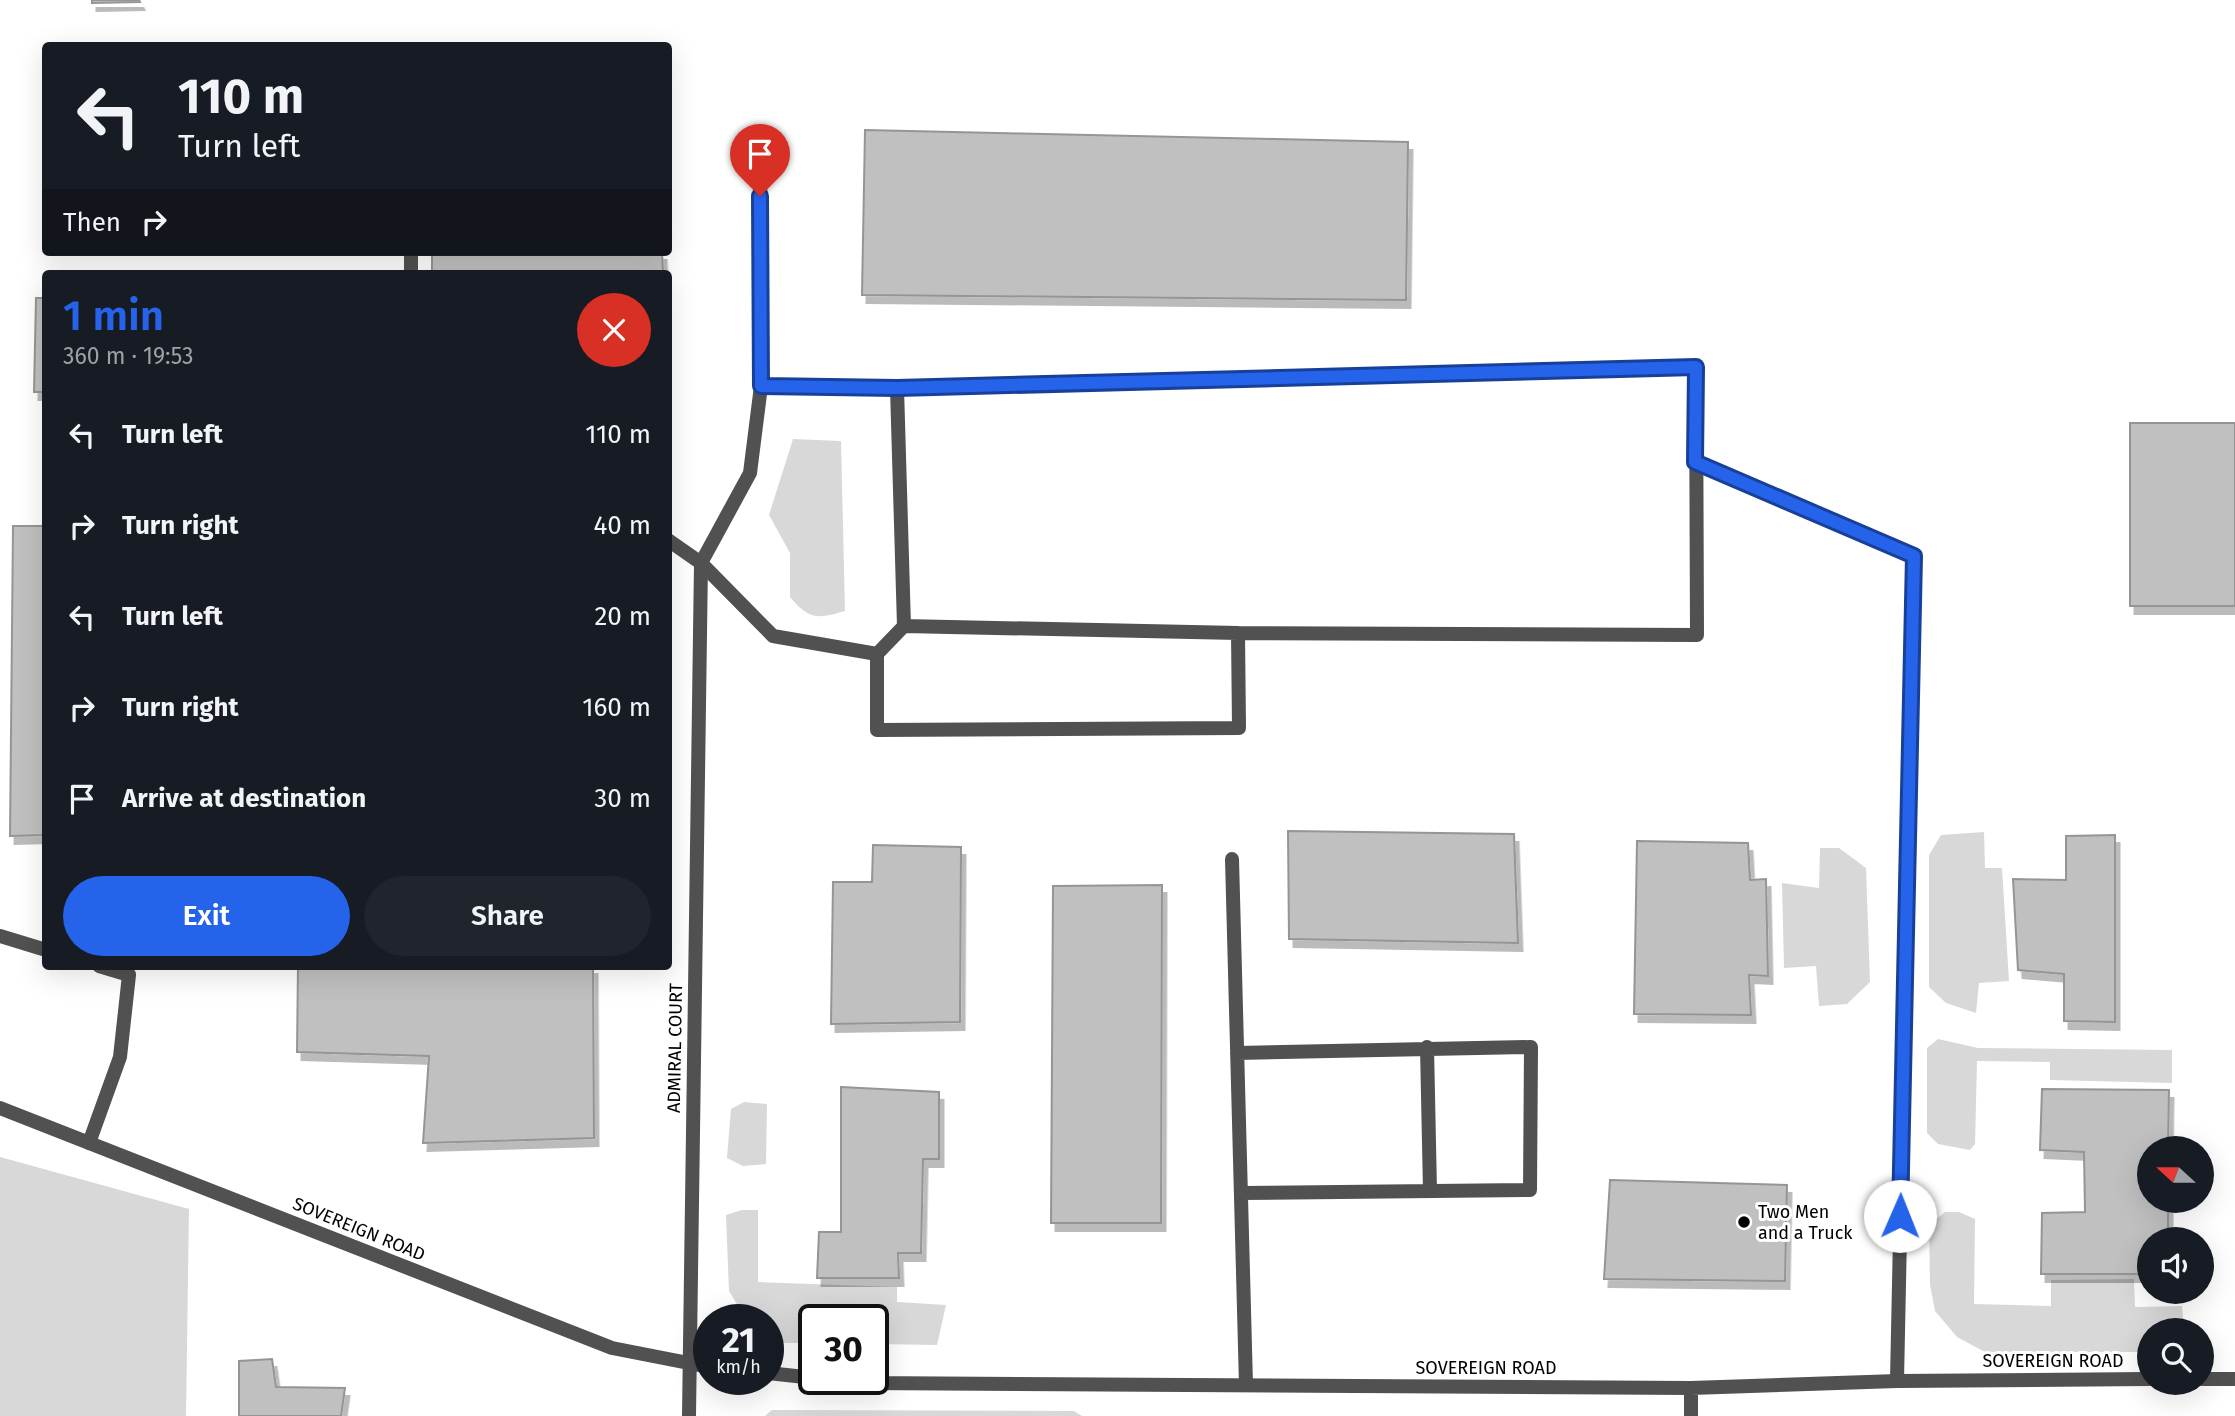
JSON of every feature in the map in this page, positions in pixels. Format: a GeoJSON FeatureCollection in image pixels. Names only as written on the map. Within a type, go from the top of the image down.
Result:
{"type":"FeatureCollection","features":[{"type":"Feature","properties":{"kind":"street"},"geometry":{"type":"LineString","coordinates":[[701,563],[750,473],[761,386],[760,142]]}},
{"type":"Feature","properties":{"kind":"street"},"geometry":{"type":"LineString","coordinates":[[761,386],[897,388],[1696,367],[1697,635],[1238,633],[904,626]]}},
{"type":"Feature","properties":{"kind":"street"},"geometry":{"type":"LineString","coordinates":[[897,388],[904,626],[877,654],[877,730],[1239,728],[1238,633]]}},
{"type":"Feature","properties":{"kind":"street"},"geometry":{"type":"LineString","coordinates":[[1695,462],[1914,556],[1897,1381]]}},
{"type":"Feature","properties":{"kind":"street"},"geometry":{"type":"LineString","coordinates":[[672,543],[701,563],[773,636],[877,654]]}},
{"type":"Feature","properties":{"kind":"street","name":"ADMIRAL COURT"},"geometry":{"type":"LineString","coordinates":[[689,1416],[701,563]]}},
{"type":"Feature","properties":{"kind":"street"},"geometry":{"type":"LineString","coordinates":[[1232,859],[1246,1385]]}},
{"type":"Feature","properties":{"kind":"street"},"geometry":{"type":"LineString","coordinates":[[0,936],[42,949]]}},
{"type":"Feature","properties":{"kind":"street"},"geometry":{"type":"LineString","coordinates":[[89,1143],[120,1057],[129,975],[112,970]]}},
{"type":"Feature","properties":{"kind":"street"},"geometry":{"type":"LineString","coordinates":[[1237,1053],[1427,1047],[1531,1047],[1530,1190],[1241,1193]]}},
{"type":"Feature","properties":{"kind":"street"},"geometry":{"type":"LineString","coordinates":[[1427,1047],[1430,1191]]}},
{"type":"Feature","properties":{"kind":"street","name":"SOVEREIGN ROAD"},"geometry":{"type":"LineString","coordinates":[[0,1108],[611,1348],[691,1365]]}},
{"type":"Feature","properties":{"kind":"street","name":"SOVEREIGN ROAD"},"geometry":{"type":"LineString","coordinates":[[889,1383],[1691,1388],[1897,1381],[2137,1379]]}},
{"type":"Feature","properties":{"kind":"street"},"geometry":{"type":"LineString","coordinates":[[2214,1379],[2235,1379]]}},
{"type":"Feature","properties":{"kind":"street"},"geometry":{"type":"LineString","coordinates":[[1691,1388],[1691,1416]]}},
{"type":"Feature","properties":{"kind":"shaded area"},"geometry":{"type":"Polygon","coordinates":[[[793,439],[841,441],[845,611],[814,616],[803,610],[790,597],[790,553],[769,515],[793,439]]]}},
{"type":"Feature","properties":{"kind":"shaded area"},"geometry":{"type":"Polygon","coordinates":[[[1984,832],[1985,868],[2002,868],[2009,981],[1979,983],[1976,1013],[1946,1003],[1929,987],[1929,855],[1941,835],[1984,832]]]}},
{"type":"Feature","properties":{"kind":"shaded area"},"geometry":{"type":"Polygon","coordinates":[[[1820,848],[1839,848],[1866,868],[1870,982],[1847,1004],[1819,1006],[1816,966],[1784,968],[1782,883],[1819,888],[1820,848]]]}},
{"type":"Feature","properties":{"kind":"shaded area"},"geometry":{"type":"Polygon","coordinates":[[[1938,1039],[1978,1048],[2172,1050],[2172,1083],[2050,1080],[2050,1062],[1977,1061],[1975,1144],[1970,1150],[1938,1144],[1927,1133],[1927,1048],[1938,1039]]]}},
{"type":"Feature","properties":{"kind":"shaded area"},"geometry":{"type":"Polygon","coordinates":[[[744,1102],[767,1104],[766,1164],[743,1166],[727,1158],[731,1109],[744,1102]]]}},
{"type":"Feature","properties":{"kind":"shaded area"},"geometry":{"type":"Polygon","coordinates":[[[0,1157],[189,1209],[186,1416],[0,1416],[0,1157]]]}},
{"type":"Feature","properties":{"kind":"shaded area"},"geometry":{"type":"Polygon","coordinates":[[[742,1210],[758,1210],[758,1282],[897,1287],[897,1302],[946,1305],[937,1345],[889,1344],[889,1304],[798,1304],[798,1343],[784,1343],[784,1304],[737,1304],[729,1291],[726,1215],[742,1210]]]}},
{"type":"Feature","properties":{"kind":"shaded area"},"geometry":{"type":"Polygon","coordinates":[[[1945,1212],[1959,1212],[1975,1219],[1974,1304],[2051,1306],[2051,1280],[2134,1279],[2135,1307],[2182,1306],[2183,1318],[2137,1318],[2137,1352],[1985,1352],[1957,1337],[1935,1311],[1930,1285],[1929,1225],[1945,1212]]]}},
{"type":"Feature","properties":{"kind":"shaded area"},"geometry":{"type":"Polygon","coordinates":[[[772,1410],[1074,1411],[1082,1416],[765,1416],[772,1410]]]}},
{"type":"Feature","properties":{"kind":"building"},"geometry":{"type":"Polygon","coordinates":[[[92,0],[139,0],[140,2],[92,3],[92,0]]]}},
{"type":"Feature","properties":{"kind":"building"},"geometry":{"type":"Polygon","coordinates":[[[865,130],[1408,142],[1406,300],[862,295],[865,130]]]}},
{"type":"Feature","properties":{"kind":"building"},"geometry":{"type":"Polygon","coordinates":[[[432,256],[662,256],[663,270],[432,270],[432,256]]]}},
{"type":"Feature","properties":{"kind":"building"},"geometry":{"type":"Polygon","coordinates":[[[36,298],[42,298],[42,392],[34,392],[36,298]]]}},
{"type":"Feature","properties":{"kind":"building"},"geometry":{"type":"Polygon","coordinates":[[[2130,423],[2235,423],[2235,606],[2130,606],[2130,423]]]}},
{"type":"Feature","properties":{"kind":"building"},"geometry":{"type":"Polygon","coordinates":[[[13,526],[42,526],[42,835],[10,836],[13,526]]]}},
{"type":"Feature","properties":{"kind":"building"},"geometry":{"type":"Polygon","coordinates":[[[1288,831],[1514,834],[1518,943],[1289,939],[1288,831]]]}},
{"type":"Feature","properties":{"kind":"building"},"geometry":{"type":"Polygon","coordinates":[[[2115,835],[2115,1022],[2064,1021],[2064,974],[2018,970],[2013,879],[2066,880],[2066,836],[2115,835]]]}},
{"type":"Feature","properties":{"kind":"building"},"geometry":{"type":"Polygon","coordinates":[[[1637,841],[1748,843],[1750,880],[1766,879],[1768,976],[1749,975],[1751,1015],[1634,1014],[1637,841]]]}},
{"type":"Feature","properties":{"kind":"building"},"geometry":{"type":"Polygon","coordinates":[[[873,845],[961,847],[960,1022],[831,1024],[833,882],[872,882],[873,845]]]}},
{"type":"Feature","properties":{"kind":"building"},"geometry":{"type":"Polygon","coordinates":[[[1162,885],[1161,1223],[1051,1223],[1053,886],[1162,885]]]}},
{"type":"Feature","properties":{"kind":"building"},"geometry":{"type":"Polygon","coordinates":[[[298,970],[593,970],[594,1138],[423,1143],[429,1056],[297,1052],[298,970]]]}},
{"type":"Feature","properties":{"kind":"building"},"geometry":{"type":"Polygon","coordinates":[[[841,1087],[939,1092],[939,1159],[923,1159],[921,1253],[898,1253],[899,1278],[817,1278],[819,1232],[841,1232],[841,1087]]]}},
{"type":"Feature","properties":{"kind":"building"},"geometry":{"type":"Polygon","coordinates":[[[2042,1089],[2169,1090],[2168,1136],[2137,1136],[2137,1213],[2168,1213],[2168,1227],[2137,1227],[2137,1274],[2041,1274],[2042,1213],[2085,1212],[2084,1152],[2040,1150],[2042,1089]]]}},
{"type":"Feature","properties":{"kind":"building"},"geometry":{"type":"Polygon","coordinates":[[[1610,1180],[1787,1185],[1785,1281],[1604,1279],[1610,1180]]]}},
{"type":"Feature","properties":{"kind":"building"},"geometry":{"type":"Polygon","coordinates":[[[272,1359],[276,1387],[345,1388],[341,1416],[239,1416],[239,1361],[272,1359]]]}},
{"type":"Feature","properties":{"kind":"place","name":"Two Men and a Truck"},"geometry":{"type":"Point","coordinates":[1744,1222]}},
{"type":"Feature","properties":{"kind":"route"},"geometry":{"type":"LineString","coordinates":[[760,196],[761,386],[897,388],[1696,367],[1695,462],[1914,556],[1900,1216]]}}]}
